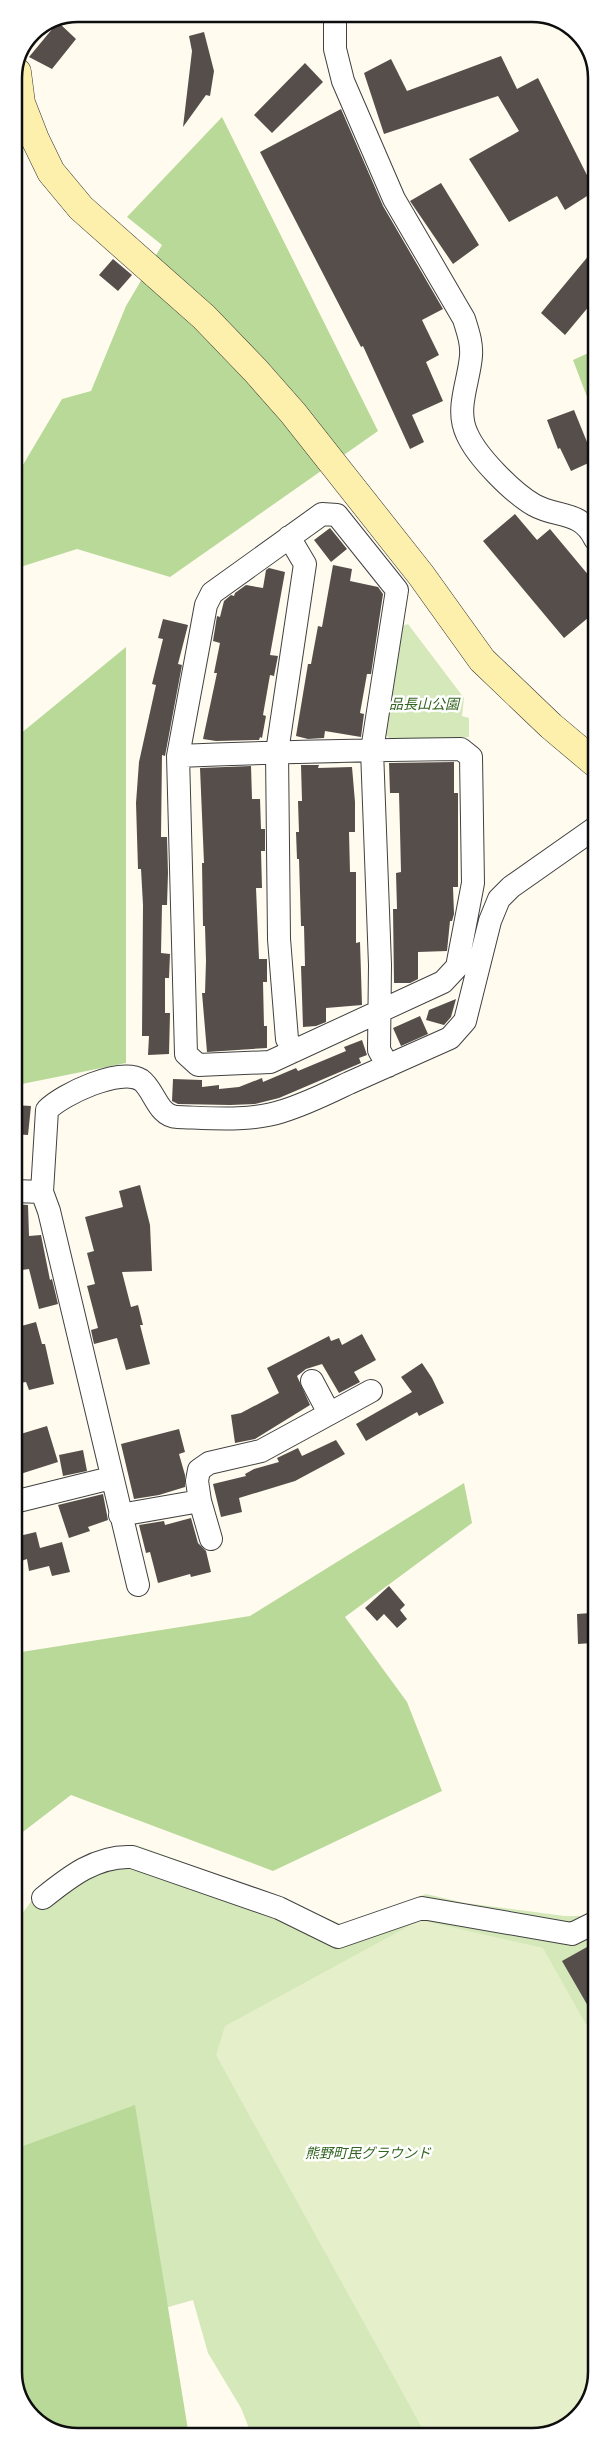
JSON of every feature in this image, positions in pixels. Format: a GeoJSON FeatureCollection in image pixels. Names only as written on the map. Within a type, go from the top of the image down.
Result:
{"type":"FeatureCollection","features":[{"type":"Feature","properties":{"kind":"street"},"geometry":{"type":"LineString","coordinates":[[335,23],[335,49],[343,81],[394,199],[464,319],[471,339],[471,357],[462,412],[467,434],[486,462],[516,493],[536,506],[564,513],[580,520],[588,530]]}},
{"type":"Feature","properties":{"kind":"street"},"geometry":{"type":"LineString","coordinates":[[22,103],[35,139],[52,172],[81,208],[204,316],[256,371],[293,413],[421,575],[482,660],[551,726],[588,757]]}},
{"type":"Feature","properties":{"kind":"street"},"geometry":{"type":"LineString","coordinates":[[178,756],[276,752],[372,750],[462,749],[471,757],[473,883],[457,967],[443,982],[378,1011],[270,1062],[198,1064],[186,1054],[178,756],[206,605],[212,593],[322,514],[337,515],[397,590],[372,750],[379,955],[378,1011],[379,1050],[388,1066]]}},
{"type":"Feature","properties":{"kind":"street"},"geometry":{"type":"LineString","coordinates":[[289,538],[305,564],[276,752],[279,939],[287,1039],[294,1050]]}},
{"type":"Feature","properties":{"kind":"street"},"geometry":{"type":"LineString","coordinates":[[138,1585],[49,1211],[42,1192],[47,1110],[57,1100],[98,1082],[128,1076],[142,1081],[162,1109],[173,1118],[257,1117],[292,1108],[450,1038],[465,1021],[490,921],[499,899],[511,887],[588,834]]}},
{"type":"Feature","properties":{"kind":"street"},"geometry":{"type":"LineString","coordinates":[[22,1191],[42,1192]]}},
{"type":"Feature","properties":{"kind":"street"},"geometry":{"type":"LineString","coordinates":[[312,1381],[330,1413]]}},
{"type":"Feature","properties":{"kind":"street"},"geometry":{"type":"LineString","coordinates":[[210,1539],[200,1501],[197,1481],[199,1470],[209,1463],[261,1451],[371,1390]]}},
{"type":"Feature","properties":{"kind":"street"},"geometry":{"type":"LineString","coordinates":[[22,1500],[111,1478]]}},
{"type":"Feature","properties":{"kind":"street"},"geometry":{"type":"LineString","coordinates":[[120,1515],[200,1501]]}},
{"type":"Feature","properties":{"kind":"street"},"geometry":{"type":"LineString","coordinates":[[42,1898],[74,1873],[117,1856],[125,1856],[167,1868],[279,1908],[338,1937],[422,1908],[572,1934],[588,1926]]}},
{"type":"Feature","properties":{"kind":"green space"},"geometry":{"type":"Polygon","coordinates":[[[222,117],[378,431],[170,577],[77,549],[22,566],[22,466],[62,399],[91,391],[126,306],[162,245],[127,217],[222,117]]]}},
{"type":"Feature","properties":{"kind":"green space"},"geometry":{"type":"Polygon","coordinates":[[[588,353],[588,400],[573,360],[588,353]]]}},
{"type":"Feature","properties":{"kind":"green space","name":"品長山公園"},"geometry":{"type":"Polygon","coordinates":[[[408,624],[464,698],[462,716],[469,718],[469,737],[393,742],[383,732],[402,626],[408,624]]]}},
{"type":"Feature","properties":{"kind":"green space"},"geometry":{"type":"Polygon","coordinates":[[[126,647],[126,1063],[22,1084],[22,732],[126,647]]]}},
{"type":"Feature","properties":{"kind":"green space"},"geometry":{"type":"Polygon","coordinates":[[[464,1483],[472,1523],[345,1617],[407,1702],[442,1791],[273,1871],[71,1795],[22,1833],[22,1652],[250,1616],[464,1483]]]}},
{"type":"Feature","properties":{"kind":"green space","name":"熊野町民グラウンド"},"geometry":{"type":"Polygon","coordinates":[[[136,1845],[269,1893],[343,1925],[426,1894],[465,1903],[565,1916],[585,1916],[588,1913],[588,2371],[583,2393],[578,2402],[565,2416],[553,2423],[531,2428],[249,2427],[241,2408],[208,2353],[193,2300],[102,2326],[22,2304],[22,1914],[48,1880],[75,1860],[136,1845]]]}},
{"type":"Feature","properties":{"kind":"green space"},"geometry":{"type":"Polygon","coordinates":[[[420,1920],[543,1948],[588,2028],[588,2371],[583,2393],[578,2402],[565,2416],[553,2423],[531,2428],[422,2428],[216,2055],[225,2026],[420,1920]]]}},
{"type":"Feature","properties":{"kind":"green space"},"geometry":{"type":"Polygon","coordinates":[[[135,2105],[188,2427],[64,2426],[42,2413],[30,2399],[22,2371],[22,2146],[135,2105]]]}},
{"type":"Feature","properties":{"kind":"building"},"geometry":{"type":"Polygon","coordinates":[[[62,26],[76,39],[52,69],[29,57],[51,30],[57,27],[62,26]]]}},
{"type":"Feature","properties":{"kind":"building"},"geometry":{"type":"Polygon","coordinates":[[[204,32],[214,71],[210,96],[206,95],[183,127],[192,51],[189,36],[204,32]]]}},
{"type":"Feature","properties":{"kind":"building"},"geometry":{"type":"Polygon","coordinates":[[[501,56],[517,89],[538,78],[588,177],[588,195],[565,210],[557,196],[509,222],[469,159],[519,131],[498,96],[384,134],[364,73],[391,59],[407,91],[501,56]]]}},
{"type":"Feature","properties":{"kind":"building"},"geometry":{"type":"Polygon","coordinates":[[[305,63],[323,82],[272,133],[254,115],[305,63]]]}},
{"type":"Feature","properties":{"kind":"building"},"geometry":{"type":"Polygon","coordinates":[[[341,109],[383,206],[443,309],[422,320],[439,355],[426,362],[443,401],[412,415],[424,442],[410,449],[363,346],[361,347],[260,152],[341,109]]]}},
{"type":"Feature","properties":{"kind":"building"},"geometry":{"type":"Polygon","coordinates":[[[441,183],[479,245],[453,264],[410,201],[441,183]]]}},
{"type":"Feature","properties":{"kind":"building"},"geometry":{"type":"Polygon","coordinates":[[[588,256],[588,307],[565,335],[541,313],[588,256]]]}},
{"type":"Feature","properties":{"kind":"building"},"geometry":{"type":"Polygon","coordinates":[[[113,259],[132,275],[118,291],[99,275],[113,259]]]}},
{"type":"Feature","properties":{"kind":"building"},"geometry":{"type":"Polygon","coordinates":[[[574,410],[588,442],[588,463],[571,471],[560,448],[558,449],[547,420],[574,410]]]}},
{"type":"Feature","properties":{"kind":"building"},"geometry":{"type":"Polygon","coordinates":[[[515,514],[537,540],[550,529],[588,575],[588,618],[564,638],[483,541],[515,514]]]}},
{"type":"Feature","properties":{"kind":"building"},"geometry":{"type":"Polygon","coordinates":[[[330,528],[347,549],[331,562],[314,540],[330,528]]]}},
{"type":"Feature","properties":{"kind":"building"},"geometry":{"type":"Polygon","coordinates":[[[333,565],[352,569],[350,581],[378,587],[383,594],[371,674],[367,674],[360,713],[364,714],[361,737],[325,731],[324,738],[308,739],[296,736],[308,664],[311,664],[318,626],[322,627],[333,565]]]}},
{"type":"Feature","properties":{"kind":"building"},"geometry":{"type":"Polygon","coordinates":[[[269,568],[285,572],[270,655],[278,656],[274,676],[270,675],[263,715],[266,716],[262,738],[260,737],[259,740],[216,741],[203,739],[217,673],[214,673],[220,643],[213,641],[217,616],[220,617],[224,601],[231,595],[234,596],[235,593],[246,585],[263,588],[266,570],[269,568]]]}},
{"type":"Feature","properties":{"kind":"building"},"geometry":{"type":"Polygon","coordinates":[[[163,619],[188,625],[178,664],[182,665],[165,756],[162,755],[161,837],[167,837],[168,873],[167,905],[162,905],[161,953],[170,954],[169,978],[165,978],[165,1013],[170,1013],[169,1054],[148,1055],[149,1036],[142,1036],[143,905],[141,869],[138,869],[136,803],[139,762],[156,685],[152,684],[163,639],[158,638],[163,619]]]}},
{"type":"Feature","properties":{"kind":"building"},"geometry":{"type":"Polygon","coordinates":[[[454,762],[454,793],[458,793],[458,887],[453,887],[454,914],[452,921],[450,921],[447,951],[418,952],[418,979],[410,983],[394,983],[393,909],[397,909],[396,873],[401,872],[399,793],[390,793],[389,763],[454,762]]]}},
{"type":"Feature","properties":{"kind":"building"},"geometry":{"type":"Polygon","coordinates":[[[301,765],[319,765],[318,768],[352,767],[355,832],[349,832],[350,872],[356,872],[356,943],[360,942],[362,1005],[326,1008],[326,1022],[316,1026],[303,1027],[301,966],[305,966],[304,926],[301,926],[299,859],[297,859],[296,832],[299,832],[298,801],[302,801],[301,765]]]}},
{"type":"Feature","properties":{"kind":"building"},"geometry":{"type":"Polygon","coordinates":[[[251,766],[252,799],[260,799],[261,829],[265,829],[265,851],[261,851],[262,888],[256,888],[259,959],[267,959],[267,982],[263,982],[264,1026],[267,1026],[267,1048],[207,1052],[202,993],[205,993],[206,961],[205,926],[203,926],[202,863],[204,863],[200,768],[251,766]]]}},
{"type":"Feature","properties":{"kind":"building"},"geometry":{"type":"Polygon","coordinates":[[[456,999],[451,1017],[444,1025],[426,1020],[429,1010],[456,999]]]}},
{"type":"Feature","properties":{"kind":"building"},"geometry":{"type":"Polygon","coordinates":[[[420,1016],[428,1034],[401,1046],[393,1028],[420,1016]]]}},
{"type":"Feature","properties":{"kind":"building"},"geometry":{"type":"Polygon","coordinates":[[[362,1040],[367,1055],[359,1058],[361,1063],[279,1098],[255,1104],[230,1105],[178,1104],[172,1101],[173,1079],[202,1080],[202,1087],[219,1085],[219,1089],[239,1087],[262,1078],[263,1082],[296,1068],[298,1071],[346,1051],[344,1047],[362,1040]]]}},
{"type":"Feature","properties":{"kind":"building"},"geometry":{"type":"Polygon","coordinates":[[[22,1105],[31,1106],[28,1135],[22,1135],[22,1105]]]}},
{"type":"Feature","properties":{"kind":"building"},"geometry":{"type":"Polygon","coordinates":[[[140,1185],[150,1225],[152,1271],[122,1272],[131,1307],[138,1305],[143,1325],[140,1325],[150,1364],[126,1370],[117,1338],[94,1344],[91,1330],[98,1328],[87,1286],[95,1284],[87,1253],[94,1251],[85,1217],[123,1207],[119,1191],[140,1185]]]}},
{"type":"Feature","properties":{"kind":"building"},"geometry":{"type":"Polygon","coordinates":[[[22,1205],[28,1205],[29,1236],[41,1235],[50,1280],[52,1279],[58,1304],[39,1309],[29,1269],[22,1270],[22,1205]]]}},
{"type":"Feature","properties":{"kind":"building"},"geometry":{"type":"Polygon","coordinates":[[[36,1322],[42,1344],[45,1344],[54,1384],[29,1390],[26,1382],[22,1383],[22,1326],[36,1322]]]}},
{"type":"Feature","properties":{"kind":"building"},"geometry":{"type":"Polygon","coordinates":[[[362,1334],[376,1360],[354,1372],[360,1382],[339,1393],[322,1364],[306,1369],[297,1376],[310,1405],[255,1439],[235,1443],[231,1415],[241,1413],[279,1393],[267,1368],[329,1336],[331,1341],[339,1338],[342,1345],[362,1334]]]}},
{"type":"Feature","properties":{"kind":"building"},"geometry":{"type":"Polygon","coordinates":[[[422,1363],[432,1378],[444,1403],[419,1416],[417,1412],[366,1441],[356,1424],[412,1392],[401,1377],[422,1363]]]}},
{"type":"Feature","properties":{"kind":"building"},"geometry":{"type":"Polygon","coordinates":[[[47,1426],[58,1462],[22,1473],[22,1434],[47,1426]]]}},
{"type":"Feature","properties":{"kind":"building"},"geometry":{"type":"Polygon","coordinates":[[[179,1429],[185,1452],[179,1454],[185,1475],[185,1487],[159,1495],[134,1499],[121,1444],[179,1429]]]}},
{"type":"Feature","properties":{"kind":"building"},"geometry":{"type":"Polygon","coordinates":[[[336,1440],[345,1454],[295,1481],[239,1498],[242,1512],[221,1517],[213,1484],[246,1476],[245,1474],[254,1469],[279,1462],[277,1458],[298,1448],[302,1456],[336,1440]]]}},
{"type":"Feature","properties":{"kind":"building"},"geometry":{"type":"Polygon","coordinates":[[[83,1450],[87,1471],[63,1476],[59,1455],[83,1450]]]}},
{"type":"Feature","properties":{"kind":"building"},"geometry":{"type":"Polygon","coordinates":[[[103,1494],[108,1520],[88,1527],[90,1531],[69,1538],[58,1505],[103,1494]]]}},
{"type":"Feature","properties":{"kind":"building"},"geometry":{"type":"Polygon","coordinates":[[[191,1518],[198,1543],[206,1551],[211,1572],[191,1577],[190,1574],[158,1583],[150,1552],[146,1553],[139,1525],[164,1521],[165,1525],[191,1518]]]}},
{"type":"Feature","properties":{"kind":"building"},"geometry":{"type":"Polygon","coordinates":[[[36,1532],[40,1548],[62,1542],[70,1572],[52,1576],[49,1566],[29,1571],[27,1559],[22,1561],[22,1535],[36,1532]]]}},
{"type":"Feature","properties":{"kind":"building"},"geometry":{"type":"Polygon","coordinates":[[[389,1586],[405,1605],[400,1610],[407,1619],[397,1628],[384,1614],[377,1621],[365,1608],[389,1586]]]}},
{"type":"Feature","properties":{"kind":"building"},"geometry":{"type":"Polygon","coordinates":[[[588,1613],[588,1643],[578,1644],[577,1614],[588,1613]]]}},
{"type":"Feature","properties":{"kind":"building"},"geometry":{"type":"Polygon","coordinates":[[[588,1946],[588,2006],[562,1961],[588,1946]]]}}]}
